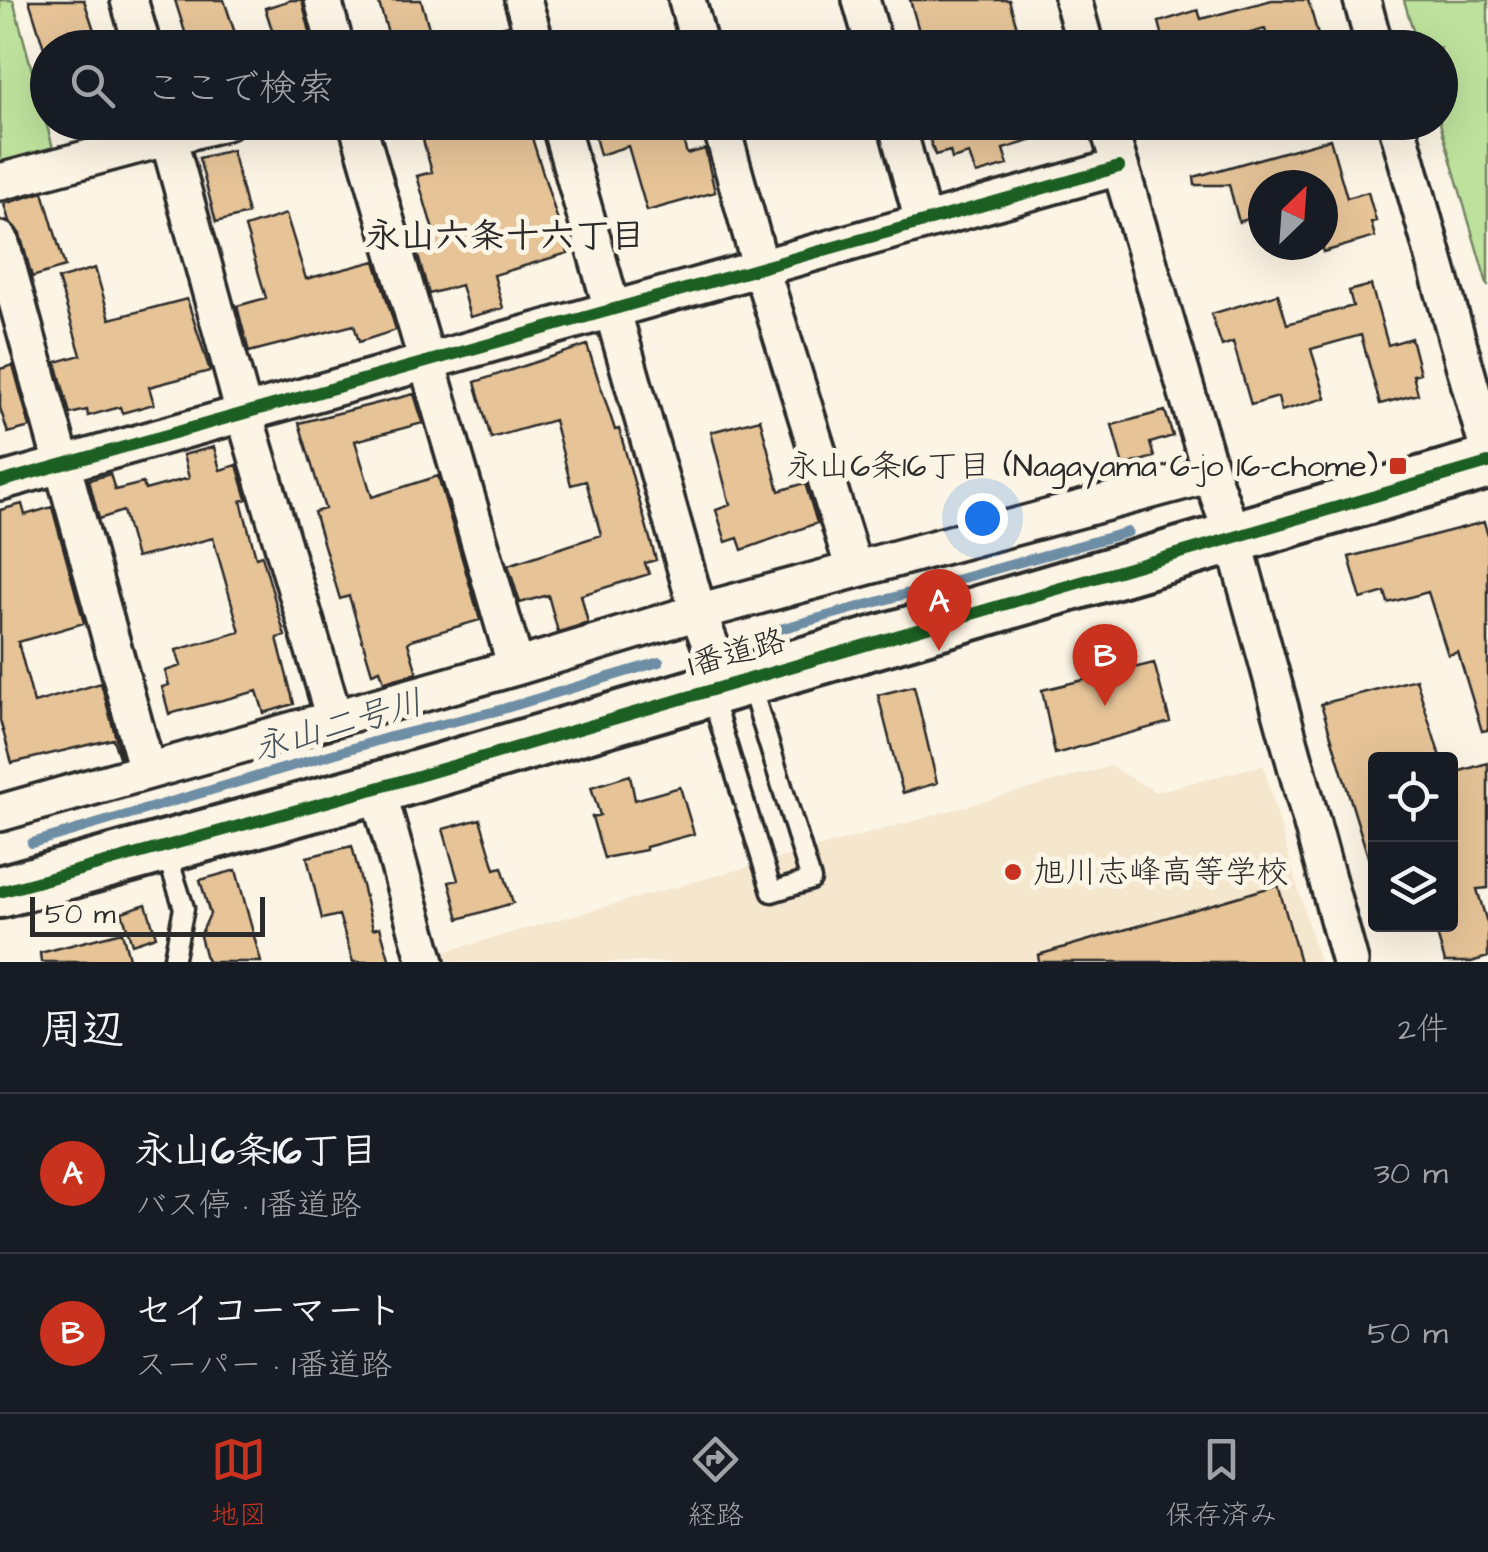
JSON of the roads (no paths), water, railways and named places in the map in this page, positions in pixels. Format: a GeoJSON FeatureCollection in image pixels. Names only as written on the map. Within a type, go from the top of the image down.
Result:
{"type":"FeatureCollection","features":[{"type":"Feature","properties":{"kind":"street"},"geometry":{"type":"LineString","coordinates":[[129,0],[137,30]]}},
{"type":"Feature","properties":{"kind":"street"},"geometry":{"type":"LineString","coordinates":[[323,0],[331,30]]}},
{"type":"Feature","properties":{"kind":"street"},"geometry":{"type":"LineString","coordinates":[[523,30],[524,0]]}},
{"type":"Feature","properties":{"kind":"street"},"geometry":{"type":"LineString","coordinates":[[687,0],[695,30]]}},
{"type":"Feature","properties":{"kind":"street"},"geometry":{"type":"LineString","coordinates":[[861,0],[869,30]]}},
{"type":"Feature","properties":{"kind":"street"},"geometry":{"type":"LineString","coordinates":[[1073,0],[1081,30]]}},
{"type":"Feature","properties":{"kind":"street"},"geometry":{"type":"LineString","coordinates":[[1362,0],[1370,30]]}},
{"type":"Feature","properties":{"kind":"street"},"geometry":{"type":"LineString","coordinates":[[0,182],[135,140]]}},
{"type":"Feature","properties":{"kind":"street"},"geometry":{"type":"LineString","coordinates":[[170,140],[244,413],[334,718]]}},
{"type":"Feature","properties":{"kind":"street"},"geometry":{"type":"LineString","coordinates":[[361,140],[516,667]]}},
{"type":"Feature","properties":{"kind":"street"},"geometry":{"type":"LineString","coordinates":[[564,140],[698,612],[728,684]]}},
{"type":"Feature","properties":{"kind":"street"},"geometry":{"type":"LineString","coordinates":[[725,140],[854,569]]}},
{"type":"Feature","properties":{"kind":"street"},"geometry":{"type":"LineString","coordinates":[[901,140],[923,220]]}},
{"type":"Feature","properties":{"kind":"street"},"geometry":{"type":"LineString","coordinates":[[1112,140],[1233,536],[1350,962]]}},
{"type":"Feature","properties":{"kind":"street"},"geometry":{"type":"LineString","coordinates":[[1401,140],[1488,448]]}},
{"type":"Feature","properties":{"kind":"street"},"geometry":{"type":"LineString","coordinates":[[0,482],[1119,167]]}},
{"type":"Feature","properties":{"kind":"street"},"geometry":{"type":"LineString","coordinates":[[0,240],[147,770]]}},
{"type":"Feature","properties":{"kind":"street","name":"1番道路"},"geometry":{"type":"LineString","coordinates":[[0,892],[376,788],[1488,463]]}},
{"type":"Feature","properties":{"kind":"street"},"geometry":{"type":"LineString","coordinates":[[0,814],[698,612],[1211,474]]}},
{"type":"Feature","properties":{"kind":"street"},"geometry":{"type":"LineString","coordinates":[[376,788],[426,962]]}},
{"type":"Feature","properties":{"kind":"lane"},"geometry":{"type":"LineString","coordinates":[[728,684],[812,880],[772,892],[728,684]]}},
{"type":"Feature","properties":{"kind":"lane"},"geometry":{"type":"LineString","coordinates":[[164,846],[184,908],[174,962]]}},
{"type":"Feature","properties":{"kind":"waterway","name":"永山二号川"},"geometry":{"type":"LineString","coordinates":[[773,631],[1128,532]]}},
{"type":"Feature","properties":{"kind":"waterway","name":"永山二号川"},"geometry":{"type":"LineString","coordinates":[[32,843],[659,662]]}},
{"type":"Feature","properties":{"kind":"place","name":"永山6条16丁目 (Nagayama 6-jo 16-chome)"},"geometry":{"type":"Point","coordinates":[1398,466]}},
{"type":"Feature","properties":{"kind":"place","name":"永山6条16丁目"},"geometry":{"type":"Point","coordinates":[939,651]}},
{"type":"Feature","properties":{"kind":"place","name":"セイコーマート"},"geometry":{"type":"Point","coordinates":[1105,706]}},
{"type":"Feature","properties":{"kind":"place","name":"旭川志峰高等学校"},"geometry":{"type":"Point","coordinates":[1013,872]}},
{"type":"Feature","properties":{"kind":"district","name":"永山六条十六丁目"},"geometry":{"type":"Point","coordinates":[505,236]}}]}
